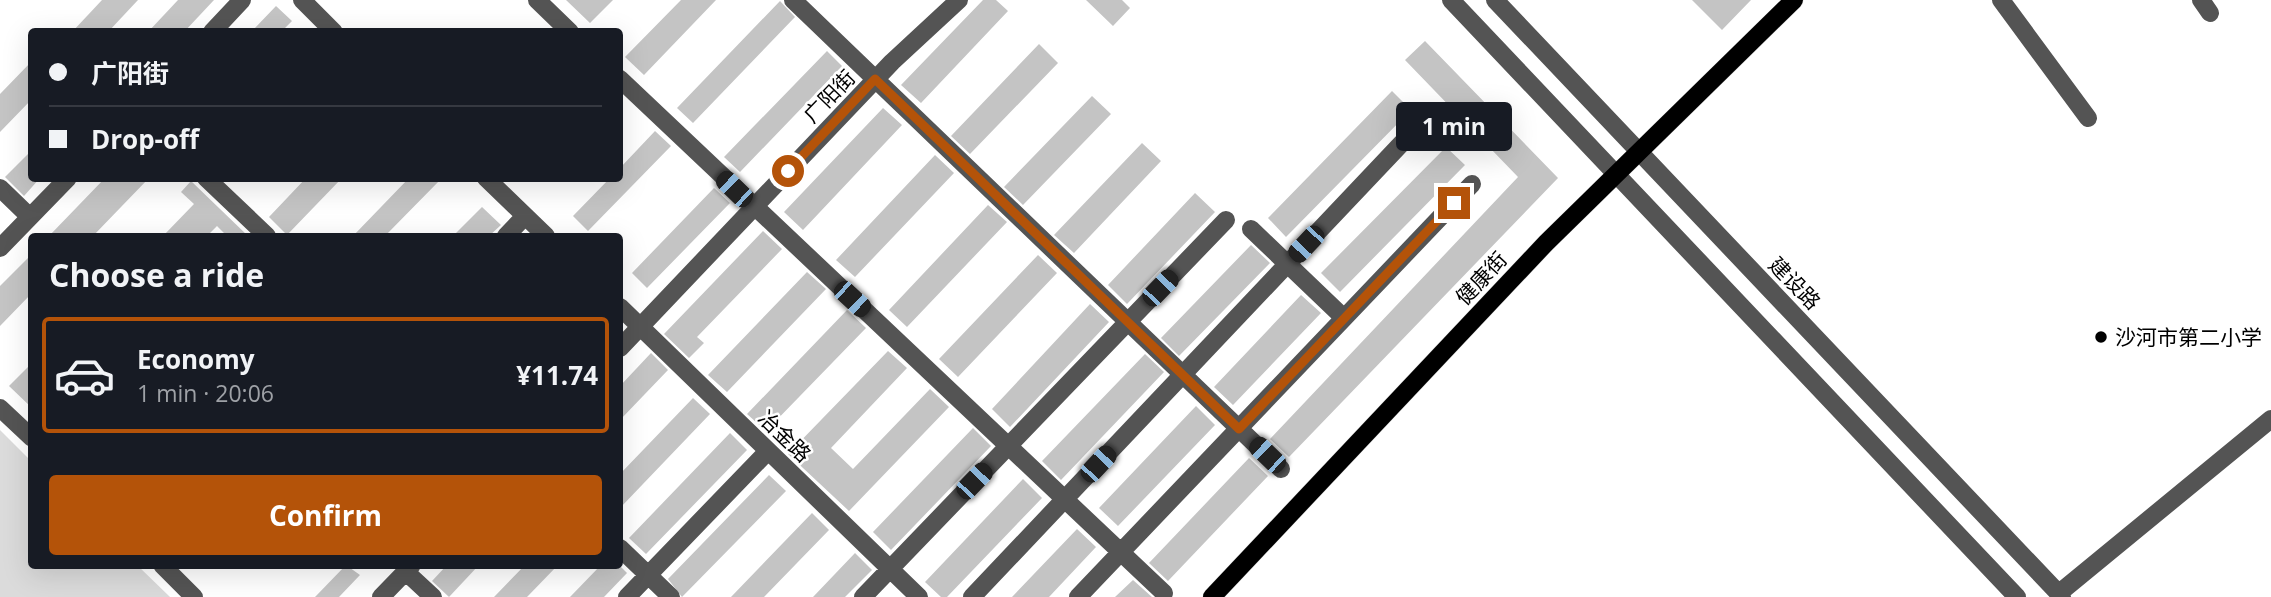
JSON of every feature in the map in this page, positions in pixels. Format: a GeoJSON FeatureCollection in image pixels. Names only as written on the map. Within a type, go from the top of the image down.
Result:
{"type":"FeatureCollection","features":[{"type":"Feature","properties":{"kind":"main road","name":"健康街"},"geometry":{"type":"LineString","coordinates":[[1212,597],[1546,243],[1794,0]]}},
{"type":"Feature","properties":{"kind":"street"},"geometry":{"type":"LineString","coordinates":[[216,28],[242,0]]}},
{"type":"Feature","properties":{"kind":"street"},"geometry":{"type":"LineString","coordinates":[[302,0],[330,28]]}},
{"type":"Feature","properties":{"kind":"street"},"geometry":{"type":"LineString","coordinates":[[537,0],[566,28]]}},
{"type":"Feature","properties":{"kind":"street"},"geometry":{"type":"LineString","coordinates":[[793,0],[1281,469]]}},
{"type":"Feature","properties":{"kind":"street","name":"广阳街"},"geometry":{"type":"LineString","coordinates":[[623,345],[875,79],[958,0]]}},
{"type":"Feature","properties":{"kind":"street"},"geometry":{"type":"LineString","coordinates":[[1451,0],[2017,597]]}},
{"type":"Feature","properties":{"kind":"street","name":"建设路"},"geometry":{"type":"LineString","coordinates":[[1495,0],[2060,595]]}},
{"type":"Feature","properties":{"kind":"street"},"geometry":{"type":"LineString","coordinates":[[2001,0],[2088,118]]}},
{"type":"Feature","properties":{"kind":"street"},"geometry":{"type":"LineString","coordinates":[[623,82],[1164,593]]}},
{"type":"Feature","properties":{"kind":"street"},"geometry":{"type":"LineString","coordinates":[[972,597],[1419,125]]}},
{"type":"Feature","properties":{"kind":"street"},"geometry":{"type":"LineString","coordinates":[[0,248],[64,182]]}},
{"type":"Feature","properties":{"kind":"street"},"geometry":{"type":"LineString","coordinates":[[210,182],[264,233]]}},
{"type":"Feature","properties":{"kind":"street"},"geometry":{"type":"LineString","coordinates":[[490,182],[543,233]]}},
{"type":"Feature","properties":{"kind":"street"},"geometry":{"type":"LineString","coordinates":[[1078,597],[1472,184]]}},
{"type":"Feature","properties":{"kind":"street"},"geometry":{"type":"LineString","coordinates":[[0,188],[30,217]]}},
{"type":"Feature","properties":{"kind":"street"},"geometry":{"type":"LineString","coordinates":[[509,233],[526,216]]}},
{"type":"Feature","properties":{"kind":"street"},"geometry":{"type":"LineString","coordinates":[[863,597],[1226,220]]}},
{"type":"Feature","properties":{"kind":"street"},"geometry":{"type":"LineString","coordinates":[[1251,229],[1345,318]]}},
{"type":"Feature","properties":{"kind":"street","name":"冶金路"},"geometry":{"type":"LineString","coordinates":[[623,310],[919,597]]}},
{"type":"Feature","properties":{"kind":"street"},"geometry":{"type":"LineString","coordinates":[[0,408],[28,434]]}},
{"type":"Feature","properties":{"kind":"street"},"geometry":{"type":"LineString","coordinates":[[2060,595],[2271,419]]}},
{"type":"Feature","properties":{"kind":"street"},"geometry":{"type":"LineString","coordinates":[[627,597],[768,451]]}},
{"type":"Feature","properties":{"kind":"street"},"geometry":{"type":"LineString","coordinates":[[623,551],[671,597]]}},
{"type":"Feature","properties":{"kind":"street"},"geometry":{"type":"LineString","coordinates":[[166,569],[194,597]]}},
{"type":"Feature","properties":{"kind":"street"},"geometry":{"type":"LineString","coordinates":[[381,597],[408,569]]}},
{"type":"Feature","properties":{"kind":"street"},"geometry":{"type":"LineString","coordinates":[[410,569],[433,597]]}},
{"type":"Feature","properties":{"kind":"shaded area"},"geometry":{"type":"Polygon","coordinates":[[[0,430],[28,458],[28,569],[141,569],[170,597],[0,597],[0,430]]]}},
{"type":"Feature","properties":{"kind":"building"},"geometry":{"type":"Polygon","coordinates":[[[102,0],[138,0],[112,28],[76,28],[102,0]]]}},
{"type":"Feature","properties":{"kind":"building"},"geometry":{"type":"Polygon","coordinates":[[[178,0],[214,0],[188,28],[152,28],[178,0]]]}},
{"type":"Feature","properties":{"kind":"building"},"geometry":{"type":"Polygon","coordinates":[[[566,0],[613,0],[590,23],[566,0]]]}},
{"type":"Feature","properties":{"kind":"building"},"geometry":{"type":"Polygon","coordinates":[[[681,0],[716,0],[644,75],[625,57],[681,0]]]}},
{"type":"Feature","properties":{"kind":"building"},"geometry":{"type":"Polygon","coordinates":[[[983,0],[996,0],[1008,11],[921,103],[901,85],[983,0]]]}},
{"type":"Feature","properties":{"kind":"building"},"geometry":{"type":"Polygon","coordinates":[[[1086,0],[1122,0],[1130,8],[1113,26],[1086,0]]]}},
{"type":"Feature","properties":{"kind":"building"},"geometry":{"type":"Polygon","coordinates":[[[1692,0],[1751,0],[1722,30],[1692,0]]]}},
{"type":"Feature","properties":{"kind":"building"},"geometry":{"type":"Polygon","coordinates":[[[780,1],[795,17],[693,123],[677,108],[780,1]]]}},
{"type":"Feature","properties":{"kind":"building"},"geometry":{"type":"Polygon","coordinates":[[[276,6],[292,21],[285,28],[255,28],[276,6]]]}},
{"type":"Feature","properties":{"kind":"building"},"geometry":{"type":"Polygon","coordinates":[[[1425,41],[1558,178],[1289,457],[1270,439],[1518,177],[1405,60],[1425,41]]]}},
{"type":"Feature","properties":{"kind":"building"},"geometry":{"type":"Polygon","coordinates":[[[1039,44],[1058,63],[970,154],[951,136],[1039,44]]]}},
{"type":"Feature","properties":{"kind":"building"},"geometry":{"type":"Polygon","coordinates":[[[827,51],[842,66],[740,172],[724,157],[827,51]]]}},
{"type":"Feature","properties":{"kind":"building"},"geometry":{"type":"Polygon","coordinates":[[[28,65],[28,103],[0,132],[0,94],[28,65]]]}},
{"type":"Feature","properties":{"kind":"building"},"geometry":{"type":"Polygon","coordinates":[[[1392,91],[1411,110],[1286,237],[1268,218],[1392,91]]]}},
{"type":"Feature","properties":{"kind":"building"},"geometry":{"type":"Polygon","coordinates":[[[1092,96],[1111,114],[1023,205],[1004,187],[1092,96]]]}},
{"type":"Feature","properties":{"kind":"building"},"geometry":{"type":"Polygon","coordinates":[[[883,108],[902,125],[803,230],[784,212],[883,108]]]}},
{"type":"Feature","properties":{"kind":"building"},"geometry":{"type":"Polygon","coordinates":[[[655,131],[671,146],[588,231],[573,216],[606,182],[623,182],[623,165],[655,131]]]}},
{"type":"Feature","properties":{"kind":"building"},"geometry":{"type":"Polygon","coordinates":[[[1142,143],[1161,161],[1074,253],[1054,235],[1142,143]]]}},
{"type":"Feature","properties":{"kind":"building"},"geometry":{"type":"Polygon","coordinates":[[[1446,147],[1465,165],[1340,292],[1321,273],[1446,147]]]}},
{"type":"Feature","properties":{"kind":"building"},"geometry":{"type":"Polygon","coordinates":[[[28,154],[28,182],[36,182],[24,196],[5,177],[28,154]]]}},
{"type":"Feature","properties":{"kind":"building"},"geometry":{"type":"Polygon","coordinates":[[[935,155],[954,173],[855,277],[836,260],[935,155]]]}},
{"type":"Feature","properties":{"kind":"building"},"geometry":{"type":"Polygon","coordinates":[[[101,182],[145,182],[96,233],[52,233],[101,182]]]}},
{"type":"Feature","properties":{"kind":"building"},"geometry":{"type":"Polygon","coordinates":[[[192,182],[245,233],[224,233],[217,226],[210,233],[166,233],[194,204],[181,192],[192,182]]]}},
{"type":"Feature","properties":{"kind":"building"},"geometry":{"type":"Polygon","coordinates":[[[302,182],[338,182],[289,233],[285,233],[269,217],[302,182]]]}},
{"type":"Feature","properties":{"kind":"building"},"geometry":{"type":"Polygon","coordinates":[[[405,182],[438,182],[388,233],[356,233],[405,182]]]}},
{"type":"Feature","properties":{"kind":"building"},"geometry":{"type":"Polygon","coordinates":[[[714,188],[730,203],[647,288],[632,273],[714,188]]]}},
{"type":"Feature","properties":{"kind":"building"},"geometry":{"type":"Polygon","coordinates":[[[1195,193],[1215,212],[1127,304],[1108,285],[1195,193]]]}},
{"type":"Feature","properties":{"kind":"building"},"geometry":{"type":"Polygon","coordinates":[[[988,205],[1007,222],[907,327],[889,310],[988,205]]]}},
{"type":"Feature","properties":{"kind":"building"},"geometry":{"type":"Polygon","coordinates":[[[482,207],[501,225],[492,233],[456,233],[482,207]]]}},
{"type":"Feature","properties":{"kind":"building"},"geometry":{"type":"Polygon","coordinates":[[[763,231],[782,249],[697,337],[704,343],[689,358],[664,334],[763,231]]]}},
{"type":"Feature","properties":{"kind":"building"},"geometry":{"type":"Polygon","coordinates":[[[1251,245],[1270,263],[1179,356],[1161,338],[1251,245]]]}},
{"type":"Feature","properties":{"kind":"building"},"geometry":{"type":"Polygon","coordinates":[[[1038,255],[1057,273],[958,377],[939,359],[1038,255]]]}},
{"type":"Feature","properties":{"kind":"building"},"geometry":{"type":"Polygon","coordinates":[[[28,258],[28,297],[0,326],[0,286],[28,258]]]}},
{"type":"Feature","properties":{"kind":"building"},"geometry":{"type":"Polygon","coordinates":[[[807,272],[826,289],[727,392],[708,375],[807,272]]]}},
{"type":"Feature","properties":{"kind":"building"},"geometry":{"type":"Polygon","coordinates":[[[1301,295],[1321,313],[1233,405],[1214,387],[1301,295]]]}},
{"type":"Feature","properties":{"kind":"building"},"geometry":{"type":"Polygon","coordinates":[[[1090,304],[1109,322],[1010,427],[992,409],[1090,304]]]}},
{"type":"Feature","properties":{"kind":"building"},"geometry":{"type":"Polygon","coordinates":[[[847,310],[866,328],[766,431],[747,414],[847,310]]]}},
{"type":"Feature","properties":{"kind":"building"},"geometry":{"type":"Polygon","coordinates":[[[888,351],[907,368],[831,448],[853,469],[930,389],[949,407],[849,511],[788,454],[888,351]]]}},
{"type":"Feature","properties":{"kind":"building"},"geometry":{"type":"Polygon","coordinates":[[[651,353],[668,370],[623,417],[623,383],[651,353]]]}},
{"type":"Feature","properties":{"kind":"building"},"geometry":{"type":"Polygon","coordinates":[[[1145,354],[1164,372],[1061,480],[1042,461],[1145,354]]]}},
{"type":"Feature","properties":{"kind":"building"},"geometry":{"type":"Polygon","coordinates":[[[28,367],[28,404],[9,386],[28,367]]]}},
{"type":"Feature","properties":{"kind":"building"},"geometry":{"type":"Polygon","coordinates":[[[693,398],[710,414],[623,505],[623,471],[693,398]]]}},
{"type":"Feature","properties":{"kind":"building"},"geometry":{"type":"Polygon","coordinates":[[[1196,406],[1215,425],[1118,526],[1099,508],[1196,406]]]}},
{"type":"Feature","properties":{"kind":"building"},"geometry":{"type":"Polygon","coordinates":[[[973,428],[991,446],[891,550],[873,532],[973,428]]]}},
{"type":"Feature","properties":{"kind":"building"},"geometry":{"type":"Polygon","coordinates":[[[730,433],[747,450],[646,554],[629,538],[730,433]]]}},
{"type":"Feature","properties":{"kind":"building"},"geometry":{"type":"Polygon","coordinates":[[[1249,458],[1268,476],[1168,581],[1149,563],[1249,458]]]}},
{"type":"Feature","properties":{"kind":"building"},"geometry":{"type":"Polygon","coordinates":[[[769,475],[786,491],[682,597],[668,579],[769,475]]]}},
{"type":"Feature","properties":{"kind":"building"},"geometry":{"type":"Polygon","coordinates":[[[1023,479],[1042,498],[947,597],[941,597],[925,582],[1023,479]]]}},
{"type":"Feature","properties":{"kind":"building"},"geometry":{"type":"Polygon","coordinates":[[[812,513],[829,530],[764,597],[731,597],[812,513]]]}},
{"type":"Feature","properties":{"kind":"building"},"geometry":{"type":"Polygon","coordinates":[[[1077,529],[1096,547],[1049,597],[1012,597],[1077,529]]]}},
{"type":"Feature","properties":{"kind":"building"},"geometry":{"type":"Polygon","coordinates":[[[855,553],[872,570],[845,597],[813,597],[855,553]]]}},
{"type":"Feature","properties":{"kind":"building"},"geometry":{"type":"Polygon","coordinates":[[[342,569],[352,569],[360,575],[339,597],[315,597],[342,569]]]}},
{"type":"Feature","properties":{"kind":"building"},"geometry":{"type":"Polygon","coordinates":[[[443,569],[475,569],[449,597],[432,581],[443,569]]]}},
{"type":"Feature","properties":{"kind":"building"},"geometry":{"type":"Polygon","coordinates":[[[521,569],[554,569],[527,597],[494,597],[521,569]]]}},
{"type":"Feature","properties":{"kind":"building"},"geometry":{"type":"Polygon","coordinates":[[[597,569],[623,569],[627,573],[604,597],[570,597],[597,569]]]}},
{"type":"Feature","properties":{"kind":"building"},"geometry":{"type":"Polygon","coordinates":[[[1133,580],[1152,597],[1115,597],[1133,580]]]}},
{"type":"Feature","properties":{"kind":"place","name":"沙河市第二小学"},"geometry":{"type":"Point","coordinates":[2101,337]}},
{"type":"Feature","properties":{"kind":"route"},"geometry":{"type":"LineString","coordinates":[[788,171],[875,79],[1239,429],[1454,203]]}}]}
